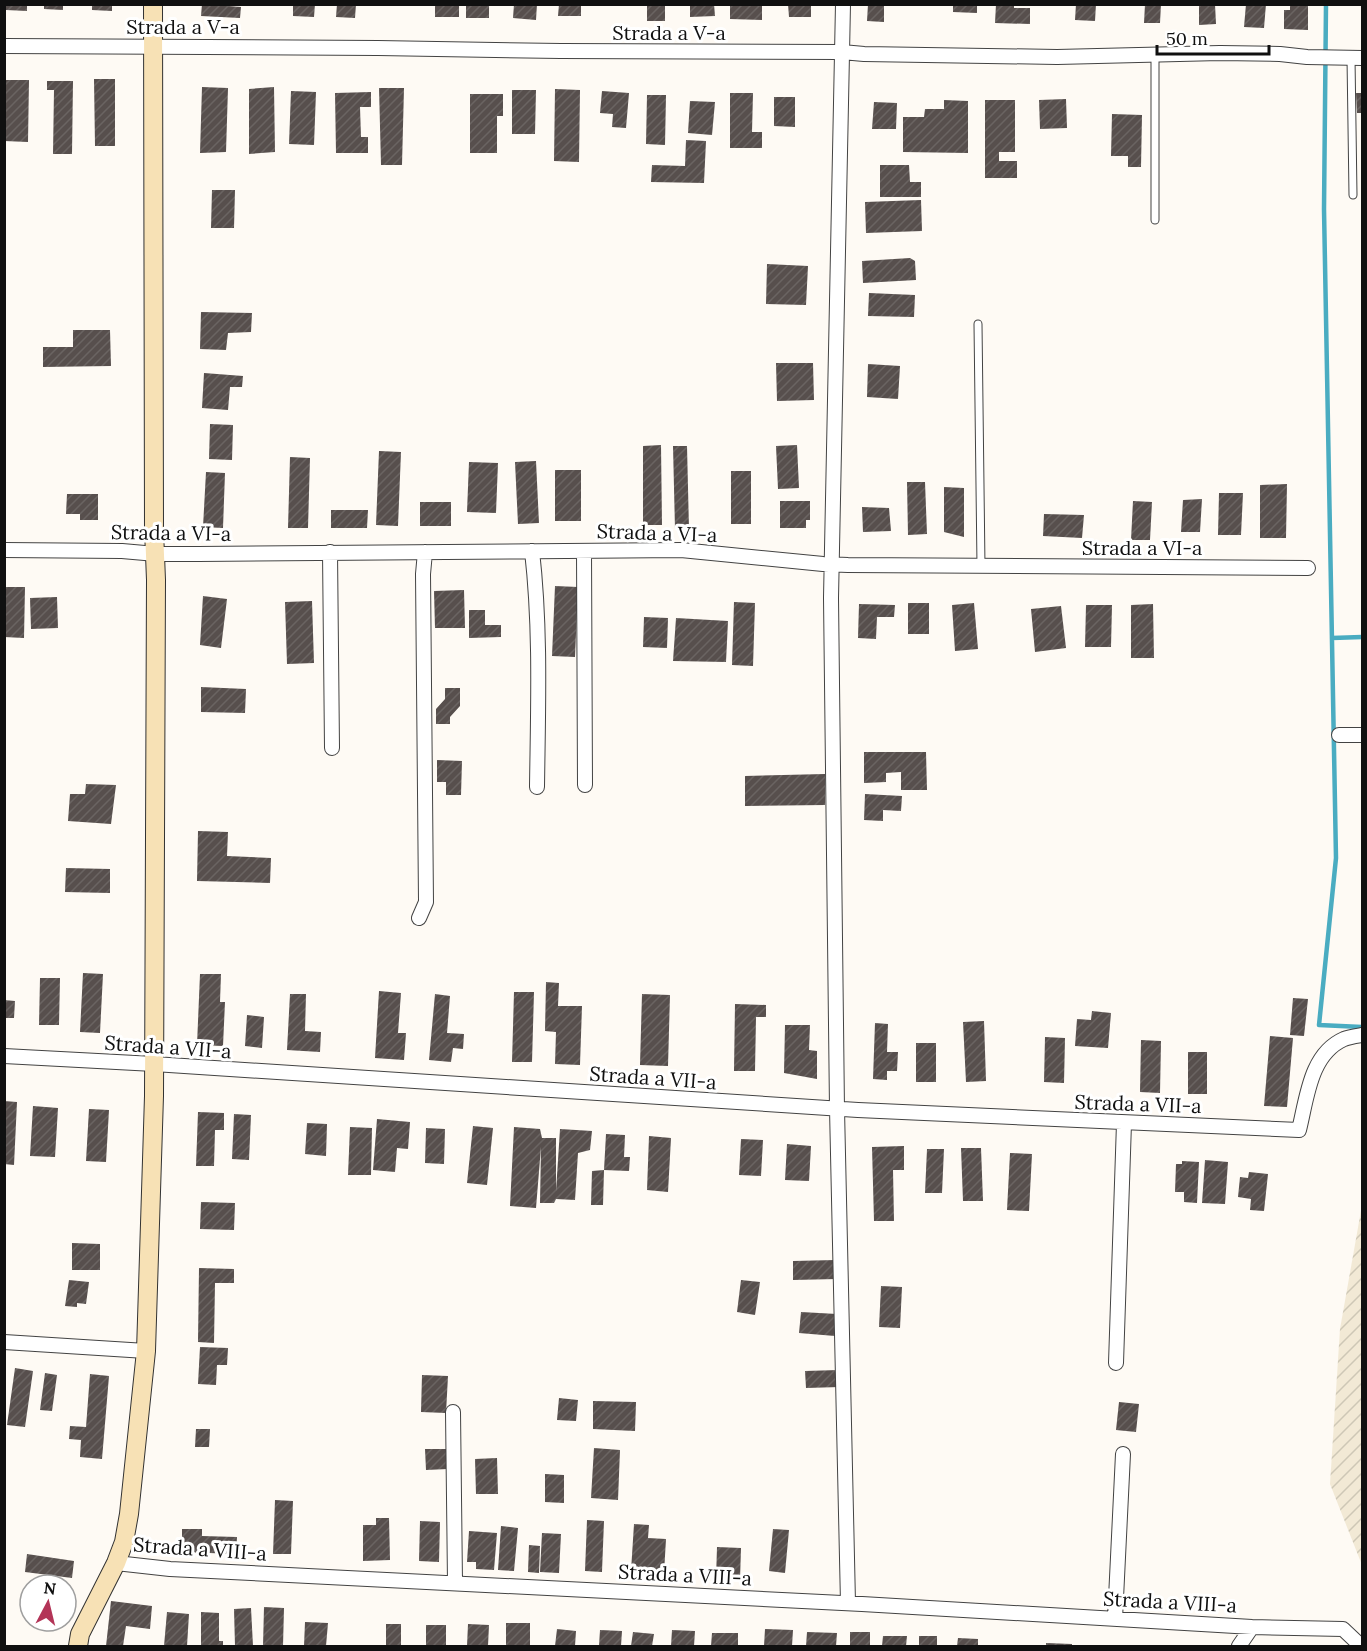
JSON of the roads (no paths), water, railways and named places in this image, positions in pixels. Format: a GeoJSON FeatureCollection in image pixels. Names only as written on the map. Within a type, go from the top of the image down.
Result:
{"type":"FeatureCollection","features":[{"type":"Feature","properties":{"kind":"street"},"geometry":{"type":"LineString","coordinates":[[78,1647],[80,1634],[116,1563],[124,1542],[129,1515],[146,1351],[154,1064],[156,554],[153,4]]}},
{"type":"Feature","properties":{"kind":"street"},"geometry":{"type":"LineString","coordinates":[[843,4],[832,564],[837,1109],[848,1603]]}},
{"type":"Feature","properties":{"kind":"street","name":"Strada a V-a"},"geometry":{"type":"LineString","coordinates":[[4,46],[842,52],[1057,57],[1230,53],[1357,58]]}},
{"type":"Feature","properties":{"kind":"street","name":"Strada a VI-a"},"geometry":{"type":"LineString","coordinates":[[4,550],[122,550],[156,554],[681,550],[832,564],[1308,568]]}},
{"type":"Feature","properties":{"kind":"street"},"geometry":{"type":"LineString","coordinates":[[532,551],[538,674],[537,787]]}},
{"type":"Feature","properties":{"kind":"street"},"geometry":{"type":"LineString","coordinates":[[584,551],[585,785]]}},
{"type":"Feature","properties":{"kind":"street"},"geometry":{"type":"LineString","coordinates":[[330,552],[332,748]]}},
{"type":"Feature","properties":{"kind":"street"},"geometry":{"type":"LineString","coordinates":[[419,918],[426,902],[423,586],[425,552]]}},
{"type":"Feature","properties":{"kind":"street"},"geometry":{"type":"LineString","coordinates":[[1340,735],[1362,735]]}},
{"type":"Feature","properties":{"kind":"street","name":"Strada a VII-a"},"geometry":{"type":"LineString","coordinates":[[4,1056],[837,1109],[1299,1130],[1313,1073],[1320,1058],[1330,1047],[1345,1039],[1362,1035]]}},
{"type":"Feature","properties":{"kind":"street"},"geometry":{"type":"LineString","coordinates":[[1116,1362],[1124,1123]]}},
{"type":"Feature","properties":{"kind":"street"},"geometry":{"type":"LineString","coordinates":[[4,1342],[146,1351]]}},
{"type":"Feature","properties":{"kind":"street"},"geometry":{"type":"LineString","coordinates":[[453,1412],[454,1582]]}},
{"type":"Feature","properties":{"kind":"street"},"geometry":{"type":"LineString","coordinates":[[1115,1618],[1123,1454]]}},
{"type":"Feature","properties":{"kind":"street","name":"Strada a VIII-a"},"geometry":{"type":"LineString","coordinates":[[116,1563],[170,1569],[848,1603],[1252,1627],[1343,1629],[1361,1647]]}},
{"type":"Feature","properties":{"kind":"street"},"geometry":{"type":"LineString","coordinates":[[1239,1647],[1252,1627]]}},
{"type":"Feature","properties":{"kind":"lane"},"geometry":{"type":"LineString","coordinates":[[1155,54],[1155,220]]}},
{"type":"Feature","properties":{"kind":"lane"},"geometry":{"type":"LineString","coordinates":[[1353,195],[1357,58]]}},
{"type":"Feature","properties":{"kind":"lane"},"geometry":{"type":"LineString","coordinates":[[978,324],[981,566]]}},
{"type":"Feature","properties":{"kind":"waterway"},"geometry":{"type":"LineString","coordinates":[[1326,4],[1324,209],[1336,858],[1319,1025],[1362,1027]]}},
{"type":"Feature","properties":{"kind":"waterway"},"geometry":{"type":"LineString","coordinates":[[1332,638],[1362,637]]}}]}
